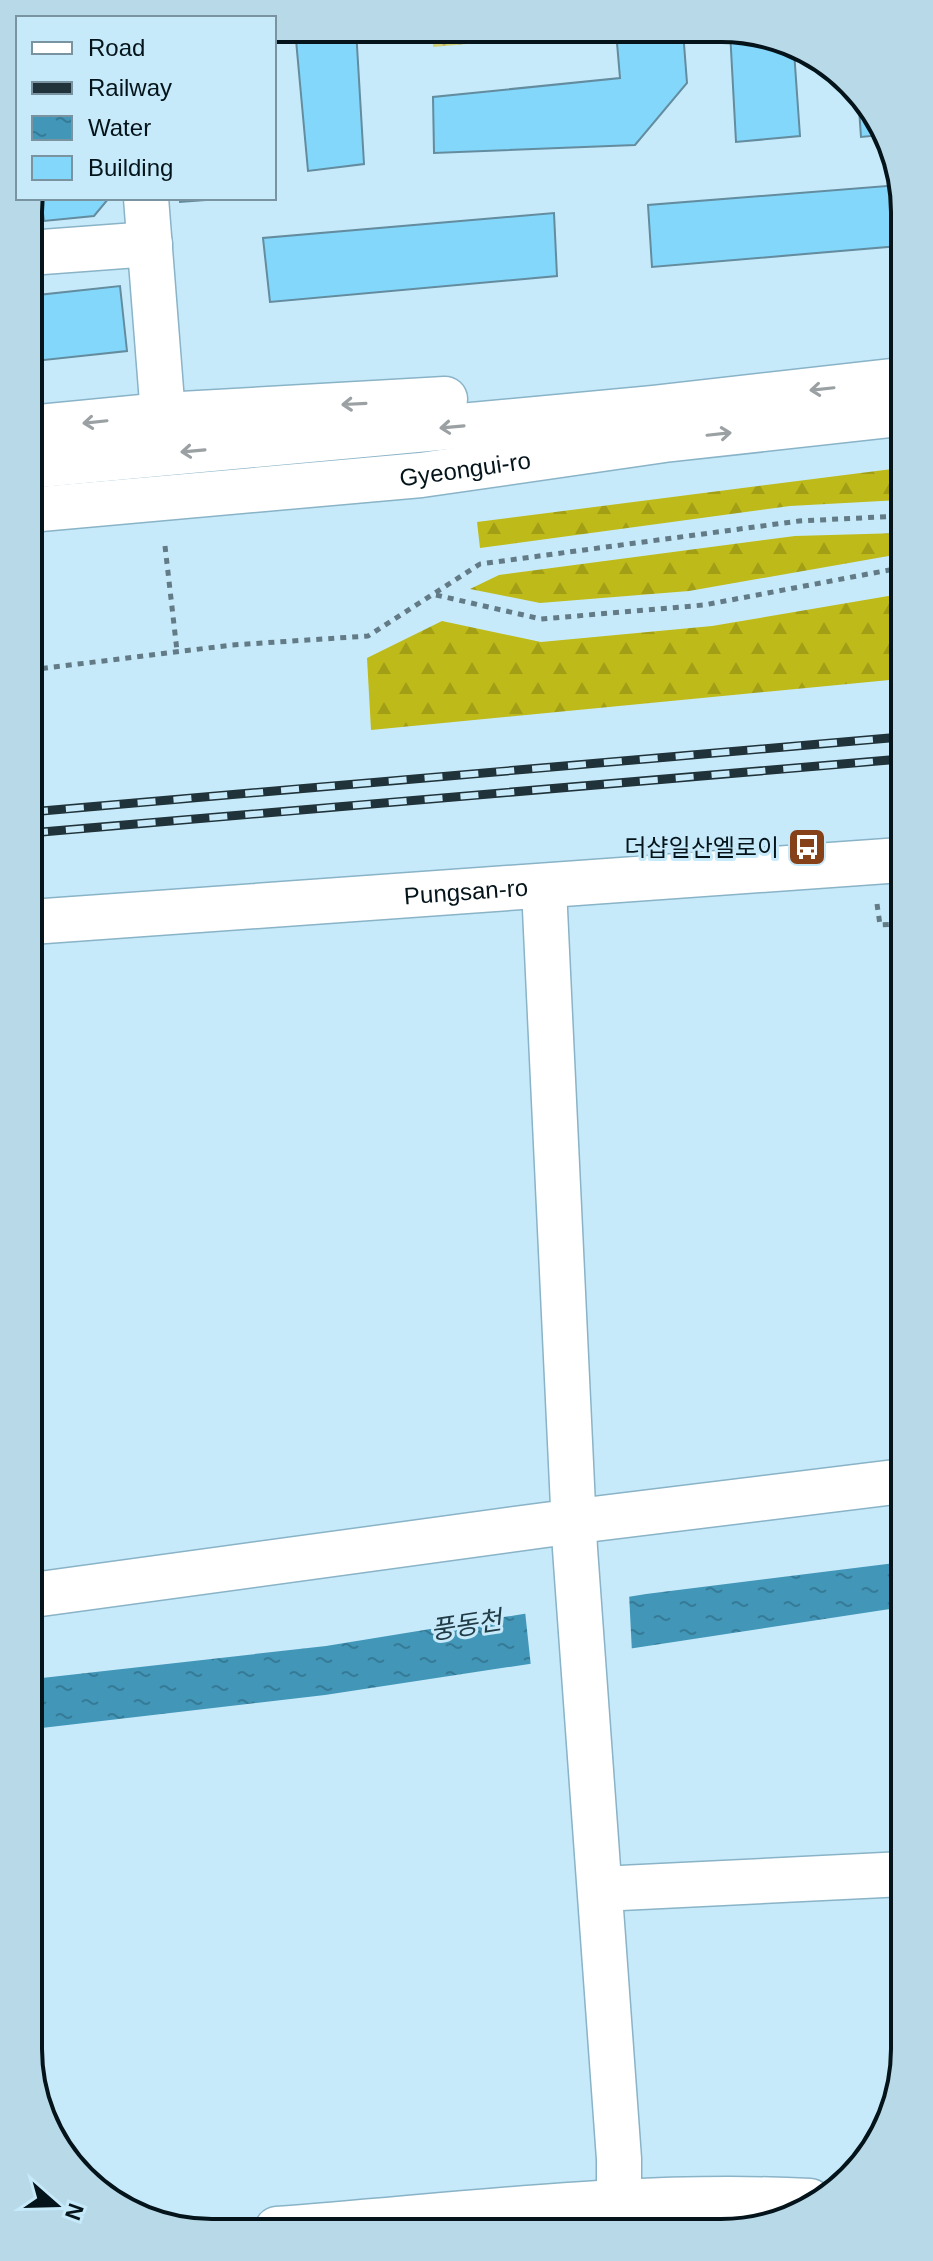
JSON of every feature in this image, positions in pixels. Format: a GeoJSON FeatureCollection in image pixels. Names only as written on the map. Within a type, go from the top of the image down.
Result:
{"type":"FeatureCollection","features":[{"type":"Feature","properties":{"kind":"street"},"geometry":{"type":"LineString","coordinates":[[146,200],[163,415]]}},
{"type":"Feature","properties":{"kind":"street"},"geometry":{"type":"LineString","coordinates":[[42,252],[150,244]]}},
{"type":"Feature","properties":{"kind":"street","name":"Gyeongui-ro"},"geometry":{"type":"LineString","coordinates":[[42,509],[421,475],[659,424],[891,382]]}},
{"type":"Feature","properties":{"kind":"street"},"geometry":{"type":"LineString","coordinates":[[42,427],[163,415],[565,392],[659,424],[618,461],[170,523],[42,532]]}},
{"type":"Feature","properties":{"kind":"street","name":"Gyeongui-ro"},"geometry":{"type":"LineString","coordinates":[[42,465],[659,424],[891,414]]}},
{"type":"Feature","properties":{"kind":"street","name":"Pungsan-ro"},"geometry":{"type":"LineString","coordinates":[[42,921],[544,888],[891,861]]}},
{"type":"Feature","properties":{"kind":"street"},"geometry":{"type":"LineString","coordinates":[[544,888],[576,1543],[619,2159],[618,2214]]}},
{"type":"Feature","properties":{"kind":"street"},"geometry":{"type":"LineString","coordinates":[[42,1594],[576,1543],[891,1483]]}},
{"type":"Feature","properties":{"kind":"street"},"geometry":{"type":"LineString","coordinates":[[600,1889],[891,1875]]}},
{"type":"Feature","properties":{"kind":"street"},"geometry":{"type":"LineString","coordinates":[[504,2219],[618,2214],[721,2196],[797,2200]]}},
{"type":"Feature","properties":{"kind":"path"},"geometry":{"type":"LineString","coordinates":[[42,668],[177,651],[368,636],[480,564],[799,521],[891,516]]}},
{"type":"Feature","properties":{"kind":"path"},"geometry":{"type":"LineString","coordinates":[[165,546],[177,651]]}},
{"type":"Feature","properties":{"kind":"path"},"geometry":{"type":"LineString","coordinates":[[436,595],[541,619],[704,605],[891,570]]}},
{"type":"Feature","properties":{"kind":"path"},"geometry":{"type":"LineString","coordinates":[[877,904],[880,925],[891,924]]}},
{"type":"Feature","properties":{"kind":"green space"},"geometry":{"type":"Polygon","coordinates":[[[891,469],[891,500],[790,506],[480,548],[477,522],[891,469]]]}},
{"type":"Feature","properties":{"kind":"green space"},"geometry":{"type":"Polygon","coordinates":[[[891,533],[891,556],[689,591],[540,603],[470,589],[499,575],[795,536],[891,533]]]}},
{"type":"Feature","properties":{"kind":"green space"},"geometry":{"type":"Polygon","coordinates":[[[891,596],[891,680],[371,730],[367,658],[442,621],[541,642],[712,626],[891,596]]]}},
{"type":"Feature","properties":{"kind":"shaded area"},"geometry":{"type":"Polygon","coordinates":[[[433,42],[490,42],[433,47],[433,42]]]}},
{"type":"Feature","properties":{"kind":"water","name":"풍동천"},"geometry":{"type":"Polygon","coordinates":[[[891,1563],[891,1609],[325,1695],[42,1728],[42,1678],[326,1646],[646,1594],[891,1563]]]}},
{"type":"Feature","properties":{"kind":"pier"},"geometry":{"type":"Polygon","coordinates":[[[629,1593],[632,1653],[531,1667],[525,1611],[629,1593]]]}},
{"type":"Feature","properties":{"kind":"building"},"geometry":{"type":"Polygon","coordinates":[[[296,42],[357,42],[364,164],[308,171],[296,42]]]}},
{"type":"Feature","properties":{"kind":"building"},"geometry":{"type":"Polygon","coordinates":[[[617,42],[684,42],[687,83],[635,145],[434,153],[433,97],[620,78],[617,42]]]}},
{"type":"Feature","properties":{"kind":"building"},"geometry":{"type":"Polygon","coordinates":[[[731,42],[754,45],[795,59],[800,136],[736,142],[731,42]]]}},
{"type":"Feature","properties":{"kind":"building"},"geometry":{"type":"Polygon","coordinates":[[[859,113],[872,136],[861,137],[859,113]]]}},
{"type":"Feature","properties":{"kind":"building"},"geometry":{"type":"Polygon","coordinates":[[[889,186],[891,247],[652,267],[648,205],[889,186]]]}},
{"type":"Feature","properties":{"kind":"building"},"geometry":{"type":"Polygon","coordinates":[[[42,200],[107,200],[94,216],[44,221],[42,200]]]}},
{"type":"Feature","properties":{"kind":"building"},"geometry":{"type":"Polygon","coordinates":[[[554,213],[557,276],[270,302],[263,238],[554,213]]]}},
{"type":"Feature","properties":{"kind":"building"},"geometry":{"type":"Polygon","coordinates":[[[120,286],[127,351],[42,360],[42,295],[120,286]]]}},
{"type":"Feature","properties":{"kind":"railway"},"geometry":{"type":"LineString","coordinates":[[42,811],[891,738]]}},
{"type":"Feature","properties":{"kind":"railway"},"geometry":{"type":"LineString","coordinates":[[42,832],[891,760]]}},
{"type":"Feature","properties":{"kind":"place","name":"더샵일산엘로이"},"geometry":{"type":"Point","coordinates":[807,847]}}]}
